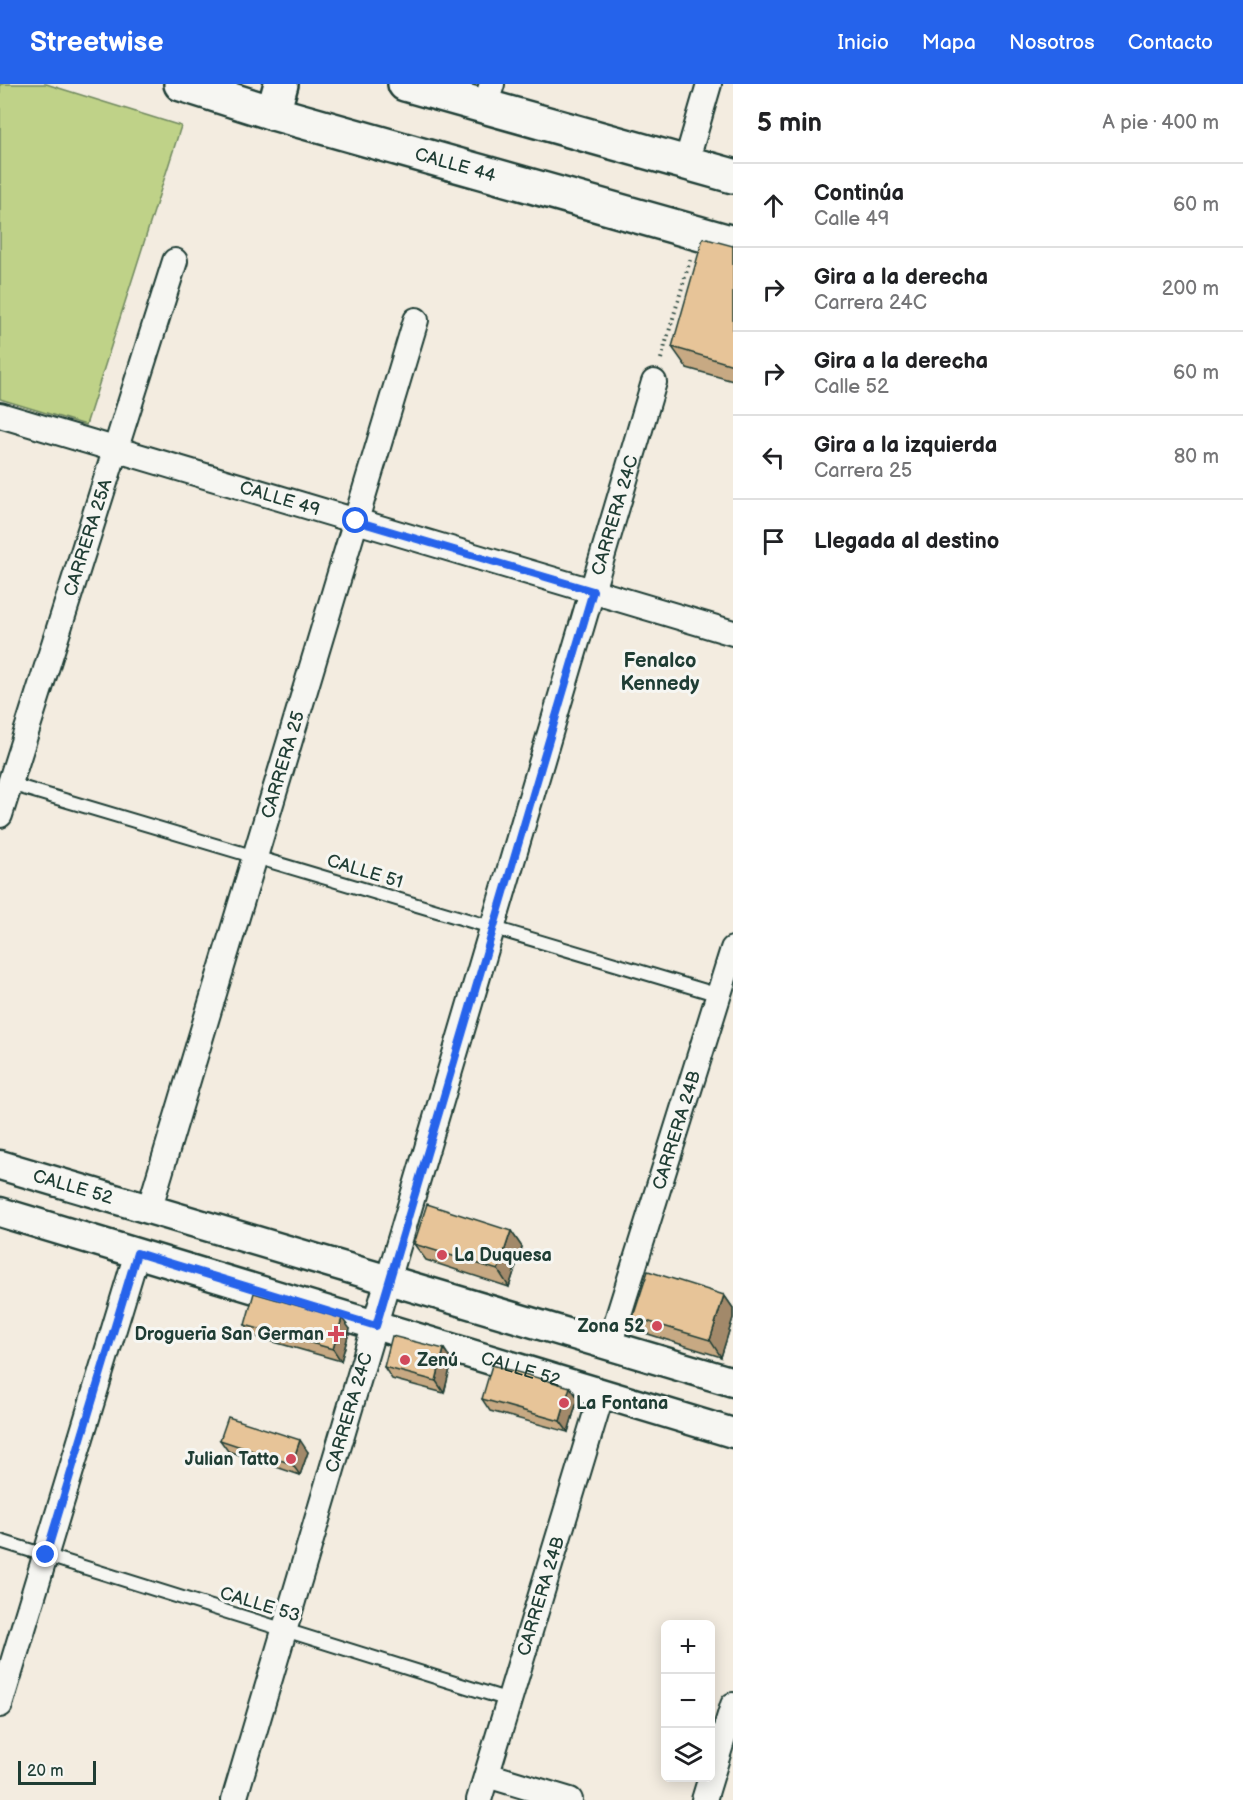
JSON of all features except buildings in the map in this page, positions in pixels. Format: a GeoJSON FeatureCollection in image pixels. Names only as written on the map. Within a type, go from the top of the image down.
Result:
{"type":"FeatureCollection","features":[{"type":"Feature","properties":{"kind":"main road","name":"CALLE 44"},"geometry":{"type":"LineString","coordinates":[[181,84],[277,99],[733,243]]}},
{"type":"Feature","properties":{"kind":"main road"},"geometry":{"type":"LineString","coordinates":[[405,84],[488,95],[686,163],[733,176]]}},
{"type":"Feature","properties":{"kind":"street"},"geometry":{"type":"LineString","coordinates":[[686,163],[709,84]]}},
{"type":"Feature","properties":{"kind":"street","name":"CARRERA 25A"},"geometry":{"type":"LineString","coordinates":[[0,815],[5,782],[175,261]]}},
{"type":"Feature","properties":{"kind":"street","name":"CARRERA 25"},"geometry":{"type":"LineString","coordinates":[[149,1210],[416,320]]}},
{"type":"Feature","properties":{"kind":"street","name":"CARRERA 24C"},"geometry":{"type":"LineString","coordinates":[[234,1800],[654,382]]}},
{"type":"Feature","properties":{"kind":"street","name":"CALLE 49"},"geometry":{"type":"LineString","coordinates":[[0,415],[733,633]]}},
{"type":"Feature","properties":{"kind":"street","name":"CARRERA 24B"},"geometry":{"type":"LineString","coordinates":[[609,1346],[733,949]]}},
{"type":"Feature","properties":{"kind":"street","name":"CALLE 52"},"geometry":{"type":"LineString","coordinates":[[0,1166],[733,1383]]}},
{"type":"Feature","properties":{"kind":"street","name":"CALLE 52"},"geometry":{"type":"LineString","coordinates":[[0,1212],[733,1433]]}},
{"type":"Feature","properties":{"kind":"street"},"geometry":{"type":"LineString","coordinates":[[0,1705],[137,1253]]}},
{"type":"Feature","properties":{"kind":"street","name":"CARRERA 24B"},"geometry":{"type":"LineString","coordinates":[[479,1800],[602,1394]]}},
{"type":"Feature","properties":{"kind":"street"},"geometry":{"type":"LineString","coordinates":[[704,1800],[733,1705]]}},
{"type":"Feature","properties":{"kind":"street"},"geometry":{"type":"LineString","coordinates":[[487,1775],[570,1800]]}},
{"type":"Feature","properties":{"kind":"lane","name":"CALLE 51"},"geometry":{"type":"LineString","coordinates":[[5,782],[719,995]]}},
{"type":"Feature","properties":{"kind":"lane","name":"CALLE 53"},"geometry":{"type":"LineString","coordinates":[[0,1541],[509,1700]]}},
{"type":"Feature","properties":{"kind":"path"},"geometry":{"type":"LineString","coordinates":[[654,382],[698,233]]}},
{"type":"Feature","properties":{"kind":"green space"},"geometry":{"type":"Polygon","coordinates":[[[0,84],[46,84],[181,126],[86,425],[0,399],[0,84]]]}},
{"type":"Feature","properties":{"kind":"place","name":"La Duquesa"},"geometry":{"type":"Point","coordinates":[442,1255]}},
{"type":"Feature","properties":{"kind":"place","name":"Zona 52"},"geometry":{"type":"Point","coordinates":[657,1326]}},
{"type":"Feature","properties":{"kind":"place","name":"Droguerīa San German"},"geometry":{"type":"Point","coordinates":[336,1334]}},
{"type":"Feature","properties":{"kind":"place","name":"Zenú"},"geometry":{"type":"Point","coordinates":[405,1360]}},
{"type":"Feature","properties":{"kind":"place","name":"La Fontana"},"geometry":{"type":"Point","coordinates":[564,1403]}},
{"type":"Feature","properties":{"kind":"place","name":"Julian Tatto"},"geometry":{"type":"Point","coordinates":[291,1459]}},
{"type":"Feature","properties":{"kind":"district","name":"Fenalco Kennedy"},"geometry":{"type":"Point","coordinates":[660,672]}},
{"type":"Feature","properties":{"kind":"route"},"geometry":{"type":"LineString","coordinates":[[46,1555],[137,1253],[376,1326],[593,591],[356,521]]}}]}
